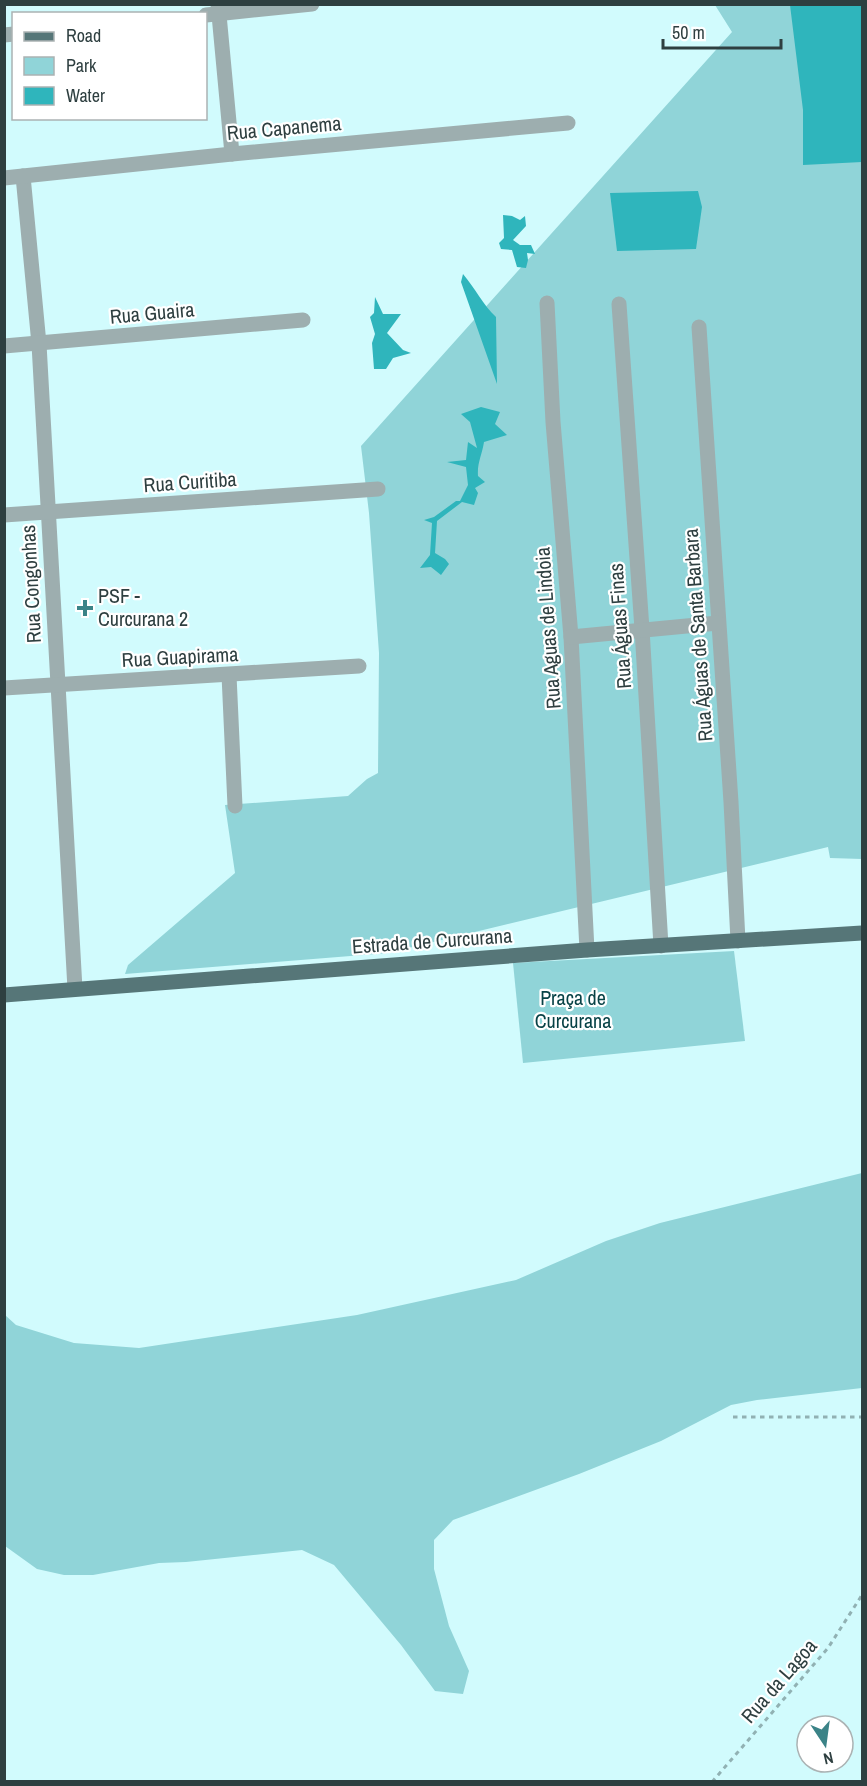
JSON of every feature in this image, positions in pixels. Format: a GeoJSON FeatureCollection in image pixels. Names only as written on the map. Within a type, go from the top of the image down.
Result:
{"type":"FeatureCollection","features":[{"type":"Feature","properties":{"kind":"main road","name":"Estrada de Curcurana"},"geometry":{"type":"LineString","coordinates":[[4,995],[587,950],[862,933]]}},
{"type":"Feature","properties":{"kind":"street"},"geometry":{"type":"LineString","coordinates":[[232,154],[214,11],[312,4]]}},
{"type":"Feature","properties":{"kind":"street","name":"Rua Capanema"},"geometry":{"type":"LineString","coordinates":[[4,178],[568,123]]}},
{"type":"Feature","properties":{"kind":"street","name":"Rua Congonhas"},"geometry":{"type":"LineString","coordinates":[[22,176],[39,344],[75,989]]}},
{"type":"Feature","properties":{"kind":"street","name":"Rua Aguas de Lindoia"},"geometry":{"type":"LineString","coordinates":[[547,303],[553,422],[570,636],[587,950]]}},
{"type":"Feature","properties":{"kind":"street","name":"Rua Águas Finas"},"geometry":{"type":"LineString","coordinates":[[619,304],[661,946]]}},
{"type":"Feature","properties":{"kind":"street","name":"Rua Guaira"},"geometry":{"type":"LineString","coordinates":[[4,346],[303,320]]}},
{"type":"Feature","properties":{"kind":"street","name":"Rua Águas de Santa Barbara"},"geometry":{"type":"LineString","coordinates":[[699,327],[738,941]]}},
{"type":"Feature","properties":{"kind":"street","name":"Rua Curitiba"},"geometry":{"type":"LineString","coordinates":[[4,515],[378,489]]}},
{"type":"Feature","properties":{"kind":"street"},"geometry":{"type":"LineString","coordinates":[[570,636],[718,623]]}},
{"type":"Feature","properties":{"kind":"street","name":"Rua Guapirama"},"geometry":{"type":"LineString","coordinates":[[4,688],[359,666]]}},
{"type":"Feature","properties":{"kind":"street"},"geometry":{"type":"LineString","coordinates":[[229,675],[235,806]]}},
{"type":"Feature","properties":{"kind":"path"},"geometry":{"type":"LineString","coordinates":[[733,1417],[862,1417]]}},
{"type":"Feature","properties":{"kind":"path","name":"Rua da Lagoa"},"geometry":{"type":"LineString","coordinates":[[712,1782],[828,1648],[862,1595]]}},
{"type":"Feature","properties":{"kind":"green space"},"geometry":{"type":"Polygon","coordinates":[[[715,5],[862,5],[862,859],[830,858],[828,847],[388,953],[125,974],[128,965],[235,873],[225,805],[348,796],[367,779],[378,773],[379,653],[369,513],[361,446],[732,32],[715,5]]]}},
{"type":"Feature","properties":{"kind":"green space","name":"Praça de Curcurana"},"geometry":{"type":"Polygon","coordinates":[[[734,951],[745,1041],[523,1063],[513,963],[734,951]]]}},
{"type":"Feature","properties":{"kind":"green space"},"geometry":{"type":"Polygon","coordinates":[[[862,1173],[862,1388],[731,1405],[661,1441],[453,1520],[434,1540],[434,1569],[449,1626],[469,1671],[463,1694],[435,1691],[401,1645],[334,1565],[302,1550],[159,1563],[93,1575],[64,1575],[37,1569],[5,1546],[5,1315],[16,1325],[74,1343],[139,1348],[357,1315],[516,1280],[606,1241],[660,1223],[862,1173]]]}},
{"type":"Feature","properties":{"kind":"water"},"geometry":{"type":"Polygon","coordinates":[[[790,5],[862,5],[862,162],[803,165],[803,110],[790,5]]]}},
{"type":"Feature","properties":{"kind":"water"},"geometry":{"type":"Polygon","coordinates":[[[698,191],[702,207],[696,249],[617,251],[610,193],[698,191]]]}},
{"type":"Feature","properties":{"kind":"water"},"geometry":{"type":"Polygon","coordinates":[[[503,215],[520,220],[525,216],[526,226],[513,240],[520,245],[531,245],[535,254],[527,253],[526,268],[517,267],[512,250],[501,249],[499,243],[504,238],[503,215]]]}},
{"type":"Feature","properties":{"kind":"water"},"geometry":{"type":"Polygon","coordinates":[[[463,274],[496,317],[497,384],[461,282],[463,274]]]}},
{"type":"Feature","properties":{"kind":"water"},"geometry":{"type":"Polygon","coordinates":[[[375,297],[383,314],[401,314],[387,333],[403,350],[411,353],[393,358],[386,369],[374,369],[372,343],[375,334],[370,317],[374,313],[375,297]]]}},
{"type":"Feature","properties":{"kind":"water"},"geometry":{"type":"Polygon","coordinates":[[[481,407],[500,412],[495,424],[507,435],[484,442],[478,476],[485,482],[475,488],[478,493],[474,505],[462,502],[437,521],[435,553],[449,564],[441,575],[431,567],[420,568],[430,555],[432,523],[424,520],[434,517],[456,501],[460,501],[468,485],[466,467],[447,462],[466,460],[468,442],[477,448],[470,422],[461,414],[481,407]]]}},
{"type":"Feature","properties":{"kind":"place","name":"PSF - Curcurana 2"},"geometry":{"type":"Point","coordinates":[85,608]}}]}
